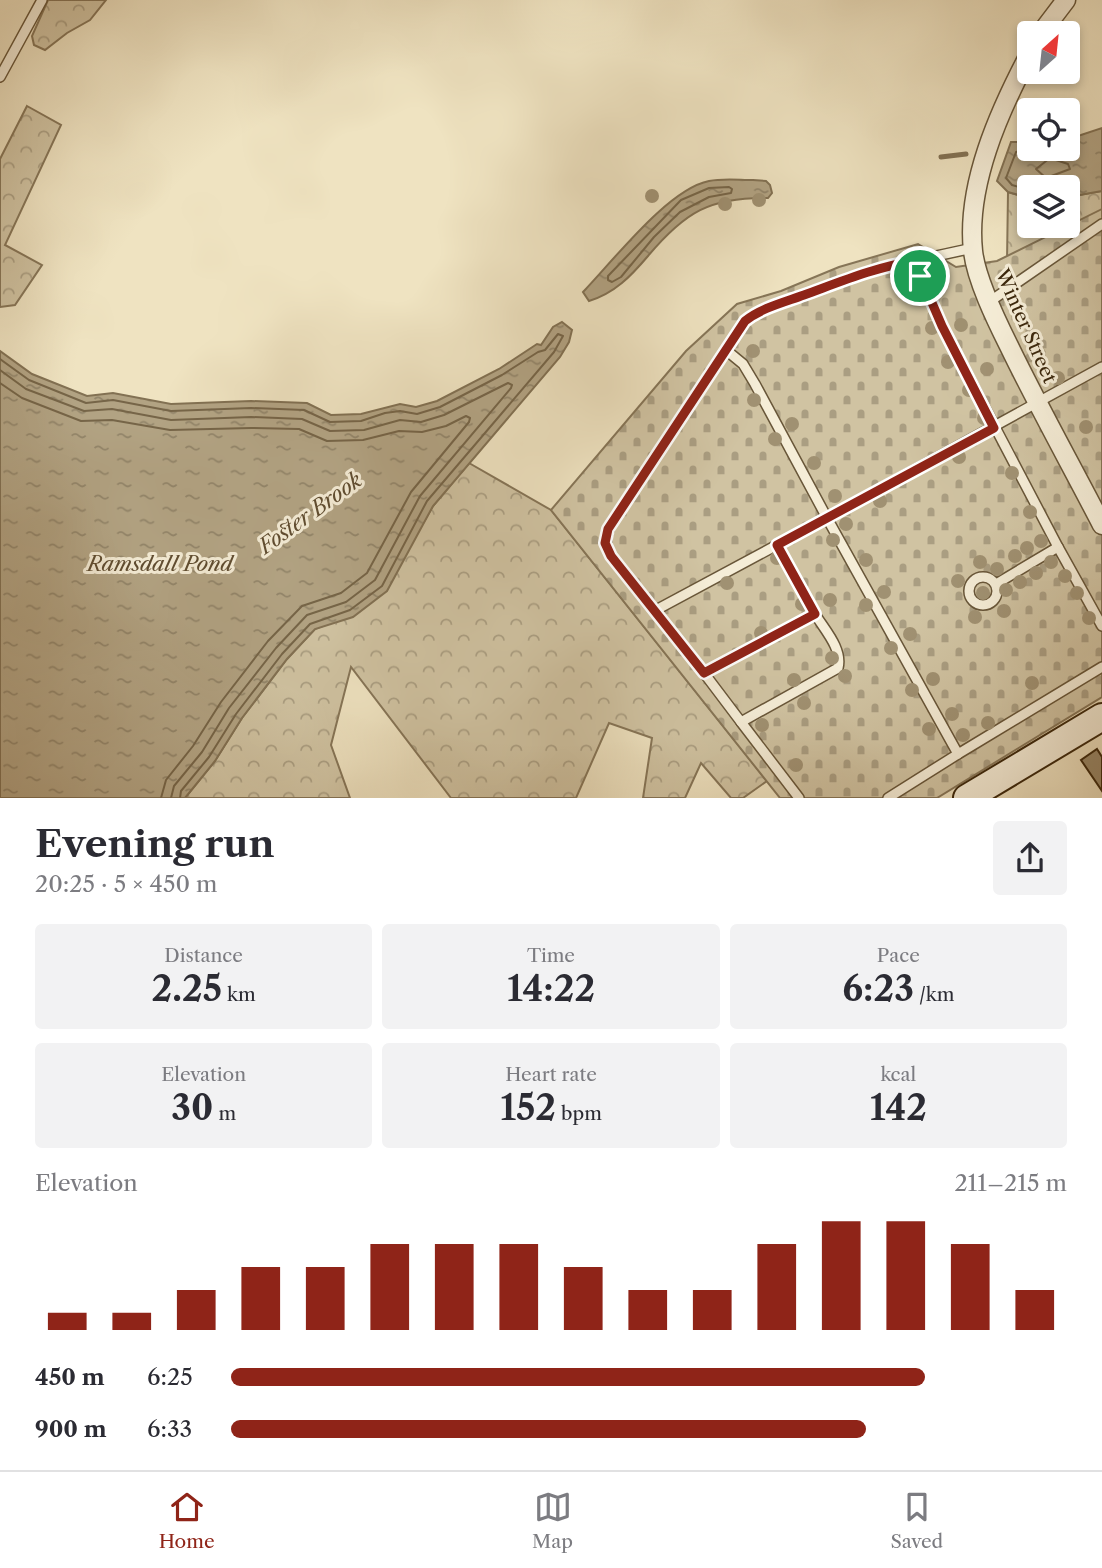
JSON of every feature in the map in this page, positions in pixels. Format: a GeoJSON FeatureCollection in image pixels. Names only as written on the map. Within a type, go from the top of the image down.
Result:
{"type":"FeatureCollection","features":[{"type":"Feature","properties":{"kind":"street"},"geometry":{"type":"LineString","coordinates":[[1050,21],[1066,0]]}},
{"type":"Feature","properties":{"kind":"street","name":"Winter Street"},"geometry":{"type":"LineString","coordinates":[[1017,78],[980,173],[975,198],[973,248],[989,302],[1037,402],[1102,524]]}},
{"type":"Feature","properties":{"kind":"street"},"geometry":{"type":"LineString","coordinates":[[967,798],[1102,717]]}},
{"type":"Feature","properties":{"kind":"lane"},"geometry":{"type":"LineString","coordinates":[[0,77],[42,0]]}},
{"type":"Feature","properties":{"kind":"lane"},"geometry":{"type":"LineString","coordinates":[[989,302],[1102,224]]}},
{"type":"Feature","properties":{"kind":"lane"},"geometry":{"type":"LineString","coordinates":[[799,798],[656,610],[611,556],[605,543],[606,536],[612,522],[745,321],[751,316],[869,272],[973,248]]}},
{"type":"Feature","properties":{"kind":"lane"},"geometry":{"type":"LineString","coordinates":[[914,261],[942,326],[994,428],[1102,626]]}},
{"type":"Feature","properties":{"kind":"lane"},"geometry":{"type":"LineString","coordinates":[[726,350],[743,364],[755,384],[958,754]]}},
{"type":"Feature","properties":{"kind":"lane"},"geometry":{"type":"LineString","coordinates":[[656,610],[1102,367]]}},
{"type":"Feature","properties":{"kind":"lane"},"geometry":{"type":"LineString","coordinates":[[741,722],[838,668],[840,661],[838,651],[777,545]]}},
{"type":"Feature","properties":{"kind":"lane"},"geometry":{"type":"LineString","coordinates":[[996,584],[1058,547]]}},
{"type":"Feature","properties":{"kind":"lane"},"geometry":{"type":"LineString","coordinates":[[704,673],[815,614]]}},
{"type":"Feature","properties":{"kind":"lane"},"geometry":{"type":"LineString","coordinates":[[888,798],[1102,667]]}},
{"type":"Feature","properties":{"kind":"green space"},"geometry":{"type":"Polygon","coordinates":[[[48,0],[106,0],[90,20],[45,50],[34,45],[32,36],[48,0]]]}},
{"type":"Feature","properties":{"kind":"green space"},"geometry":{"type":"Polygon","coordinates":[[[27,106],[61,125],[5,245],[42,265],[15,305],[0,307],[0,159],[27,106]]]}},
{"type":"Feature","properties":{"kind":"green space"},"geometry":{"type":"Polygon","coordinates":[[[1102,191],[1102,222],[1080,231],[1080,195],[1102,191]]]}},
{"type":"Feature","properties":{"kind":"green space"},"geometry":{"type":"Polygon","coordinates":[[[1008,192],[1017,195],[1017,238],[1064,238],[1007,262],[1008,192]]]}},
{"type":"Feature","properties":{"kind":"green space"},"geometry":{"type":"Polygon","coordinates":[[[1102,209],[1102,697],[937,798],[780,798],[551,510],[686,351],[737,304],[781,291],[839,267],[918,244],[956,267],[997,261],[1043,238],[1080,238],[1080,220],[1102,209]]]}},
{"type":"Feature","properties":{"kind":"green space"},"geometry":{"type":"Polygon","coordinates":[[[469,463],[551,510],[767,781],[743,798],[731,798],[701,763],[685,798],[643,798],[652,738],[609,723],[576,798],[451,798],[351,667],[331,745],[350,798],[185,798],[215,761],[242,718],[287,659],[315,629],[331,623],[410,546],[433,506],[469,463]]]}},
{"type":"Feature","properties":{"kind":"water"},"geometry":{"type":"Polygon","coordinates":[[[1102,128],[1102,191],[1080,195],[1080,175],[1017,175],[1017,195],[1008,192],[997,181],[1011,142],[1017,142],[1017,161],[1080,161],[1081,135],[1102,128]]]}},
{"type":"Feature","properties":{"kind":"water"},"geometry":{"type":"Polygon","coordinates":[[[709,181],[766,181],[772,193],[768,198],[730,200],[700,210],[674,228],[622,283],[589,301],[583,292],[642,228],[676,197],[709,181]]]}},
{"type":"Feature","properties":{"kind":"water","name":"Ramsdall Pond"},"geometry":{"type":"Polygon","coordinates":[[[562,322],[572,330],[569,342],[560,357],[433,506],[387,591],[353,617],[315,629],[287,659],[242,718],[215,761],[185,798],[0,798],[0,351],[32,374],[87,396],[113,393],[171,404],[251,401],[307,403],[331,415],[361,414],[400,404],[416,407],[437,401],[499,369],[537,344],[541,345],[553,327],[562,322]]]}},
{"type":"Feature","properties":{"kind":"building"},"geometry":{"type":"Polygon","coordinates":[[[1097,749],[1102,757],[1102,791],[1081,760],[1097,749]]]}},
{"type":"Feature","properties":{"kind":"waterway","name":"Foster Brook"},"geometry":{"type":"LineString","coordinates":[[941,157],[966,154]]}},
{"type":"Feature","properties":{"kind":"route"},"geometry":{"type":"LineString","coordinates":[[914,261],[920,276],[942,326],[994,428],[777,545],[815,614],[704,673],[611,556],[605,543],[608,529],[745,321],[751,316],[869,272],[901,263],[914,261]]}}]}
